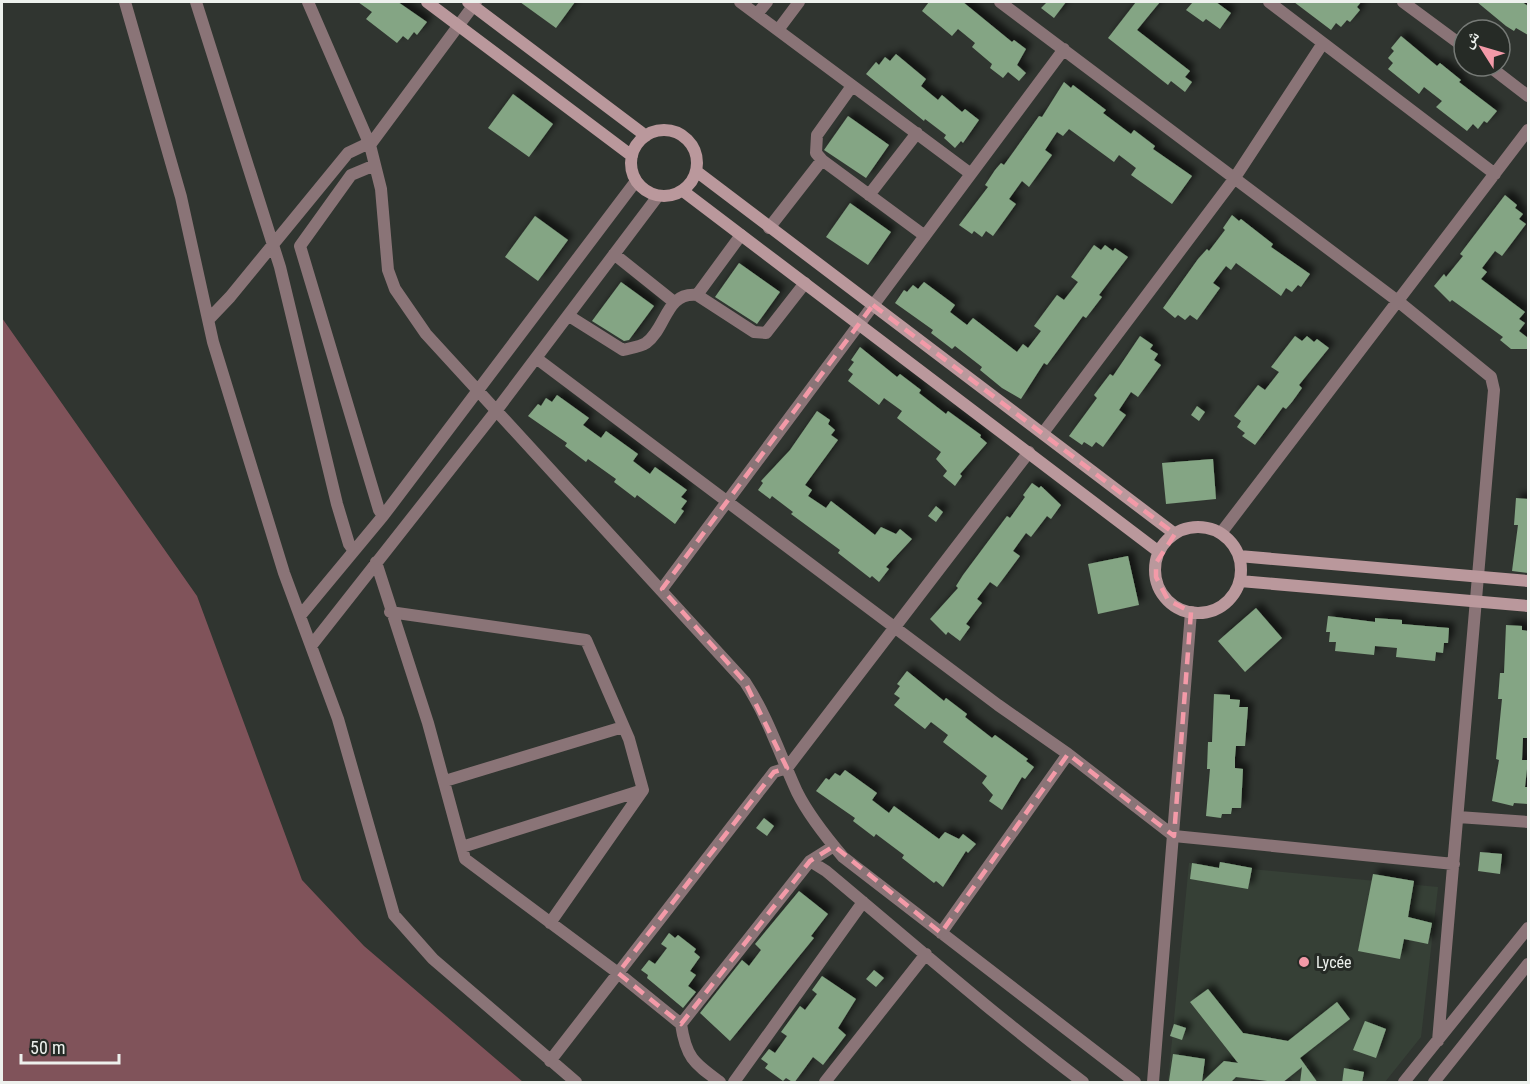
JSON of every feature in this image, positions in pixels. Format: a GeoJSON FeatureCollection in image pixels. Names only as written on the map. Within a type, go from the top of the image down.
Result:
{"type":"FeatureCollection","features":[{"type":"Feature","properties":{"kind":"street"},"geometry":{"type":"LineString","coordinates":[[140,2],[126,4],[149,93],[181,197],[216,353],[300,616],[338,718],[394,915],[433,959],[576,1083]]}},
{"type":"Feature","properties":{"kind":"street"},"geometry":{"type":"LineString","coordinates":[[196,2],[273,244],[337,504],[349,544],[354,551]]}},
{"type":"Feature","properties":{"kind":"street"},"geometry":{"type":"LineString","coordinates":[[308,2],[370,144],[382,198],[385,258],[395,289],[426,334],[746,682],[760,705],[787,768],[810,813],[834,846],[868,878],[1135,1083]]}},
{"type":"Feature","properties":{"kind":"street"},"geometry":{"type":"LineString","coordinates":[[427,2],[632,156]]}},
{"type":"Feature","properties":{"kind":"street"},"geometry":{"type":"LineString","coordinates":[[740,2],[971,174]]}},
{"type":"Feature","properties":{"kind":"street"},"geometry":{"type":"LineString","coordinates":[[757,14],[767,2]]}},
{"type":"Feature","properties":{"kind":"street"},"geometry":{"type":"LineString","coordinates":[[778,30],[799,2]]}},
{"type":"Feature","properties":{"kind":"street"},"geometry":{"type":"LineString","coordinates":[[1000,2],[1399,302],[1491,376],[1494,390],[1438,1041]]}},
{"type":"Feature","properties":{"kind":"street"},"geometry":{"type":"LineString","coordinates":[[1269,2],[1495,174]]}},
{"type":"Feature","properties":{"kind":"street"},"geometry":{"type":"LineString","coordinates":[[1403,2],[1452,39]]}},
{"type":"Feature","properties":{"kind":"street"},"geometry":{"type":"LineString","coordinates":[[209,319],[348,153],[370,144],[459,26],[473,3],[646,136]]}},
{"type":"Feature","properties":{"kind":"street"},"geometry":{"type":"LineString","coordinates":[[1043,433],[1234,179],[1323,43]]}},
{"type":"Feature","properties":{"kind":"street"},"geometry":{"type":"LineString","coordinates":[[662,589],[1064,50]]}},
{"type":"Feature","properties":{"kind":"street"},"geometry":{"type":"LineString","coordinates":[[1508,78],[1526,89]]}},
{"type":"Feature","properties":{"kind":"street"},"geometry":{"type":"LineString","coordinates":[[852,86],[817,135],[816,153],[822,160],[925,236]]}},
{"type":"Feature","properties":{"kind":"street"},"geometry":{"type":"LineString","coordinates":[[663,130],[684,137],[696,154],[696,171],[691,184],[683,191],[674,195],[658,196],[644,190],[636,181],[632,171],[632,156],[635,148],[646,136],[663,130]]}},
{"type":"Feature","properties":{"kind":"street"},"geometry":{"type":"LineString","coordinates":[[1221,533],[1528,130]]}},
{"type":"Feature","properties":{"kind":"street"},"geometry":{"type":"LineString","coordinates":[[869,195],[916,134]]}},
{"type":"Feature","properties":{"kind":"street"},"geometry":{"type":"LineString","coordinates":[[769,228],[822,160]]}},
{"type":"Feature","properties":{"kind":"street"},"geometry":{"type":"LineString","coordinates":[[375,165],[351,175],[300,246],[372,488],[383,516]]}},
{"type":"Feature","properties":{"kind":"street"},"geometry":{"type":"LineString","coordinates":[[696,171],[1175,534]]}},
{"type":"Feature","properties":{"kind":"street"},"geometry":{"type":"LineString","coordinates":[[300,616],[383,516],[636,181]]}},
{"type":"Feature","properties":{"kind":"street"},"geometry":{"type":"LineString","coordinates":[[683,191],[1159,552]]}},
{"type":"Feature","properties":{"kind":"street"},"geometry":{"type":"LineString","coordinates":[[311,646],[496,411],[658,196]]}},
{"type":"Feature","properties":{"kind":"street"},"geometry":{"type":"LineString","coordinates":[[697,295],[741,235]]}},
{"type":"Feature","properties":{"kind":"street"},"geometry":{"type":"LineString","coordinates":[[614,254],[674,302]]}},
{"type":"Feature","properties":{"kind":"street"},"geometry":{"type":"LineString","coordinates":[[569,316],[623,350],[646,343],[674,302],[688,294],[697,295],[754,332],[766,333],[805,283]]}},
{"type":"Feature","properties":{"kind":"street"},"geometry":{"type":"LineString","coordinates":[[536,358],[726,502],[1068,754],[1174,836],[1454,864]]}},
{"type":"Feature","properties":{"kind":"street"},"geometry":{"type":"LineString","coordinates":[[550,1061],[774,772],[787,768],[1029,452]]}},
{"type":"Feature","properties":{"kind":"street"},"geometry":{"type":"LineString","coordinates":[[1198,526],[1221,533],[1230,540],[1239,556],[1242,570],[1240,581],[1226,602],[1203,612],[1191,612],[1168,600],[1160,589],[1156,570],[1159,552],[1175,534],[1198,526]]}},
{"type":"Feature","properties":{"kind":"street"},"geometry":{"type":"LineString","coordinates":[[1239,556],[1528,581]]}},
{"type":"Feature","properties":{"kind":"street"},"geometry":{"type":"LineString","coordinates":[[376,562],[445,781],[465,859],[618,973],[681,1024],[684,1047],[693,1063],[720,1083]]}},
{"type":"Feature","properties":{"kind":"street"},"geometry":{"type":"LineString","coordinates":[[1240,581],[1528,606]]}},
{"type":"Feature","properties":{"kind":"street"},"geometry":{"type":"LineString","coordinates":[[390,612],[586,640],[623,727],[643,790]]}},
{"type":"Feature","properties":{"kind":"street"},"geometry":{"type":"LineString","coordinates":[[1153,1083],[1191,612]]}},
{"type":"Feature","properties":{"kind":"street"},"geometry":{"type":"LineString","coordinates":[[445,781],[623,727]]}},
{"type":"Feature","properties":{"kind":"street"},"geometry":{"type":"LineString","coordinates":[[941,933],[1068,754]]}},
{"type":"Feature","properties":{"kind":"street"},"geometry":{"type":"LineString","coordinates":[[462,847],[643,790]]}},
{"type":"Feature","properties":{"kind":"street"},"geometry":{"type":"LineString","coordinates":[[550,923],[643,790]]}},
{"type":"Feature","properties":{"kind":"street"},"geometry":{"type":"LineString","coordinates":[[1458,817],[1528,822]]}},
{"type":"Feature","properties":{"kind":"street"},"geometry":{"type":"LineString","coordinates":[[681,1024],[810,861],[834,846]]}},
{"type":"Feature","properties":{"kind":"street"},"geometry":{"type":"LineString","coordinates":[[810,861],[926,954],[1000,1020],[1083,1083]]}},
{"type":"Feature","properties":{"kind":"street"},"geometry":{"type":"LineString","coordinates":[[734,1083],[863,902]]}},
{"type":"Feature","properties":{"kind":"street"},"geometry":{"type":"LineString","coordinates":[[1404,1083],[1528,927]]}},
{"type":"Feature","properties":{"kind":"street"},"geometry":{"type":"LineString","coordinates":[[825,1083],[926,954]]}},
{"type":"Feature","properties":{"kind":"street"},"geometry":{"type":"LineString","coordinates":[[1434,1083],[1528,964]]}},
{"type":"Feature","properties":{"kind":"highlighted area"},"geometry":{"type":"Polygon","coordinates":[[[873,305],[1175,534],[1156,563],[1156,577],[1168,600],[1191,612],[1174,836],[1068,754],[941,933],[834,846],[810,861],[681,1024],[618,973],[774,772],[787,768],[745,682],[662,589],[873,305]]]}},
{"type":"Feature","properties":{"kind":"shaded area"},"geometry":{"type":"Polygon","coordinates":[[[2,318],[197,596],[302,880],[364,946],[523,1082],[2,1082],[2,318]]]}},
{"type":"Feature","properties":{"kind":"shaded area","name":"Lycée"},"geometry":{"type":"Polygon","coordinates":[[[1189,863],[1438,887],[1421,1037],[1385,1082],[1293,1082],[1283,1069],[1269,1066],[1249,1082],[1168,1082],[1189,863]]]}},
{"type":"Feature","properties":{"kind":"building"},"geometry":{"type":"Polygon","coordinates":[[[358,2],[398,2],[427,22],[417,35],[414,32],[408,40],[403,36],[397,43],[366,19],[372,12],[358,2]]]}},
{"type":"Feature","properties":{"kind":"building"},"geometry":{"type":"Polygon","coordinates":[[[520,2],[575,2],[556,28],[520,2]]]}},
{"type":"Feature","properties":{"kind":"building"},"geometry":{"type":"Polygon","coordinates":[[[929,2],[963,2],[1012,42],[1014,40],[1026,49],[1017,65],[1026,73],[1019,81],[1008,72],[1003,78],[990,68],[992,64],[972,47],[975,43],[958,29],[952,36],[922,11],[929,2]]]}},
{"type":"Feature","properties":{"kind":"building"},"geometry":{"type":"Polygon","coordinates":[[[1047,2],[1066,2],[1054,18],[1041,8],[1047,2]]]}},
{"type":"Feature","properties":{"kind":"building"},"geometry":{"type":"Polygon","coordinates":[[[1136,2],[1160,2],[1137,30],[1190,71],[1185,77],[1192,82],[1185,92],[1171,81],[1168,85],[1108,38],[1136,2]]]}},
{"type":"Feature","properties":{"kind":"building"},"geometry":{"type":"Polygon","coordinates":[[[1193,2],[1216,2],[1231,13],[1220,29],[1206,19],[1203,22],[1186,10],[1193,2]]]}},
{"type":"Feature","properties":{"kind":"building"},"geometry":{"type":"Polygon","coordinates":[[[1294,2],[1361,2],[1357,7],[1360,10],[1350,22],[1347,20],[1341,27],[1336,23],[1331,30],[1294,2]]]}},
{"type":"Feature","properties":{"kind":"building"},"geometry":{"type":"Polygon","coordinates":[[[1477,2],[1522,2],[1528,6],[1528,35],[1516,28],[1514,31],[1512,30],[1512,18],[1496,18],[1477,2]]]}},
{"type":"Feature","properties":{"kind":"building"},"geometry":{"type":"Polygon","coordinates":[[[1401,36],[1437,66],[1440,63],[1452,73],[1452,78],[1459,78],[1461,80],[1459,82],[1497,111],[1487,123],[1484,121],[1478,129],[1473,124],[1467,131],[1436,107],[1442,101],[1424,87],[1419,94],[1388,69],[1393,63],[1388,58],[1394,51],[1391,48],[1401,36]]]}},
{"type":"Feature","properties":{"kind":"building"},"geometry":{"type":"Polygon","coordinates":[[[896,54],[926,79],[921,86],[938,100],[942,95],[962,112],[965,109],[979,120],[963,143],[961,141],[955,148],[944,138],[946,135],[925,119],[924,121],[866,74],[876,62],[879,65],[885,57],[890,61],[896,54]]]}},
{"type":"Feature","properties":{"kind":"building"},"geometry":{"type":"Polygon","coordinates":[[[1064,82],[1071,88],[1073,85],[1106,110],[1103,113],[1131,134],[1134,130],[1155,146],[1153,149],[1192,176],[1172,204],[1131,175],[1136,168],[1119,155],[1114,162],[1069,129],[1063,136],[1057,132],[1045,150],[1052,155],[1029,187],[1022,181],[1009,199],[1016,204],[993,236],[986,231],[982,237],[974,231],[972,234],[959,225],[988,187],[985,185],[995,170],[1001,163],[1004,165],[1039,116],[1042,117],[1064,82]]]}},
{"type":"Feature","properties":{"kind":"building"},"geometry":{"type":"Polygon","coordinates":[[[513,94],[553,124],[529,157],[488,128],[513,94]]]}},
{"type":"Feature","properties":{"kind":"building"},"geometry":{"type":"Polygon","coordinates":[[[848,116],[889,145],[866,178],[824,150],[848,116]]]}},
{"type":"Feature","properties":{"kind":"building"},"geometry":{"type":"Polygon","coordinates":[[[1505,195],[1517,205],[1515,208],[1523,214],[1519,219],[1526,224],[1502,256],[1495,251],[1482,268],[1487,272],[1481,279],[1525,312],[1519,319],[1525,323],[1519,331],[1528,338],[1528,349],[1511,349],[1500,340],[1503,337],[1452,300],[1450,302],[1434,286],[1444,274],[1446,277],[1463,256],[1460,254],[1505,195]]]}},
{"type":"Feature","properties":{"kind":"building"},"geometry":{"type":"Polygon","coordinates":[[[850,203],[891,232],[868,265],[826,237],[850,203]]]}},
{"type":"Feature","properties":{"kind":"building"},"geometry":{"type":"Polygon","coordinates":[[[1232,215],[1239,221],[1241,219],[1273,244],[1271,247],[1310,274],[1301,287],[1298,285],[1292,292],[1286,288],[1281,296],[1236,263],[1231,270],[1226,266],[1213,283],[1220,288],[1197,320],[1190,315],[1185,320],[1178,315],[1175,318],[1163,308],[1198,259],[1207,249],[1209,251],[1225,230],[1223,228],[1232,215]]]}},
{"type":"Feature","properties":{"kind":"building"},"geometry":{"type":"Polygon","coordinates":[[[535,216],[568,240],[538,281],[505,257],[535,216]]]}},
{"type":"Feature","properties":{"kind":"building"},"geometry":{"type":"Polygon","coordinates":[[[1094,245],[1101,250],[1105,245],[1113,251],[1115,248],[1128,257],[1099,295],[1102,297],[1086,318],[1083,316],[1047,365],[1044,363],[1021,399],[1002,388],[980,370],[982,367],[955,346],[952,349],[931,333],[933,330],[895,303],[904,290],[907,292],[913,285],[918,289],[924,282],[955,305],[950,312],[967,325],[973,318],[1017,352],[1023,344],[1028,348],[1041,331],[1034,326],[1057,295],[1064,300],[1078,282],[1071,277],[1094,245]]]}},
{"type":"Feature","properties":{"kind":"building"},"geometry":{"type":"Polygon","coordinates":[[[739,263],[780,292],[757,324],[715,297],[739,263]]]}},
{"type":"Feature","properties":{"kind":"building"},"geometry":{"type":"Polygon","coordinates":[[[621,282],[654,306],[629,340],[624,341],[592,321],[621,282]]]}},
{"type":"Feature","properties":{"kind":"building"},"geometry":{"type":"Polygon","coordinates":[[[1140,336],[1153,345],[1150,349],[1158,354],[1154,360],[1161,365],[1138,397],[1131,392],[1119,410],[1126,415],[1103,447],[1096,442],[1092,447],[1084,442],[1082,445],[1069,436],[1097,398],[1094,395],[1110,374],[1113,376],[1140,336]]]}},
{"type":"Feature","properties":{"kind":"building"},"geometry":{"type":"Polygon","coordinates":[[[1295,336],[1302,341],[1307,336],[1314,342],[1317,339],[1329,348],[1299,385],[1302,388],[1292,402],[1286,409],[1283,407],[1255,445],[1242,436],[1245,433],[1237,427],[1241,421],[1234,416],[1258,385],[1265,390],[1279,372],[1271,367],[1295,336]]]}},
{"type":"Feature","properties":{"kind":"building"},"geometry":{"type":"Polygon","coordinates":[[[860,347],[897,377],[900,374],[921,390],[919,393],[946,414],[948,411],[981,435],[980,437],[987,443],[960,474],[962,476],[955,486],[943,476],[947,471],[936,459],[941,452],[897,418],[902,411],[884,398],[879,405],[848,381],[853,374],[848,370],[854,362],[851,360],[860,347]]]}},
{"type":"Feature","properties":{"kind":"building"},"geometry":{"type":"Polygon","coordinates":[[[557,395],[589,418],[583,425],[601,438],[606,431],[638,454],[633,461],[650,474],[655,467],[687,490],[681,497],[687,501],[681,509],[684,511],[675,524],[637,495],[635,498],[614,482],[616,479],[588,459],[586,462],[565,446],[567,443],[528,416],[538,404],[541,406],[546,398],[552,402],[557,395]]]}},
{"type":"Feature","properties":{"kind":"building"},"geometry":{"type":"Polygon","coordinates":[[[1197,406],[1205,412],[1199,421],[1191,415],[1197,406]]]}},
{"type":"Feature","properties":{"kind":"building"},"geometry":{"type":"Polygon","coordinates":[[[817,411],[830,420],[828,424],[835,430],[831,435],[838,440],[805,485],[812,490],[808,496],[826,508],[831,501],[875,535],[881,527],[896,534],[900,529],[912,539],[886,567],[889,569],[879,582],[872,576],[870,578],[838,553],[840,550],[791,514],[793,512],[772,496],[770,499],[758,490],[763,483],[761,481],[790,450],[817,411]]]}},
{"type":"Feature","properties":{"kind":"building"},"geometry":{"type":"Polygon","coordinates":[[[1213,459],[1216,499],[1166,504],[1162,463],[1213,459]]]}},
{"type":"Feature","properties":{"kind":"building"},"geometry":{"type":"Polygon","coordinates":[[[1032,483],[1039,488],[1041,486],[1061,505],[1051,519],[1047,516],[1031,537],[1026,533],[1013,551],[1020,556],[997,587],[990,582],[977,599],[982,603],[966,624],[970,627],[960,641],[948,632],[946,635],[930,619],[958,588],[956,586],[963,575],[1007,516],[1010,518],[1032,483]]]}},
{"type":"Feature","properties":{"kind":"building"},"geometry":{"type":"Polygon","coordinates":[[[1516,498],[1528,499],[1528,573],[1512,571],[1518,525],[1514,525],[1516,498]]]}},
{"type":"Feature","properties":{"kind":"building"},"geometry":{"type":"Polygon","coordinates":[[[936,506],[943,512],[936,522],[928,516],[936,506]]]}},
{"type":"Feature","properties":{"kind":"building"},"geometry":{"type":"Polygon","coordinates":[[[1128,556],[1139,605],[1098,614],[1088,564],[1128,556]]]}},
{"type":"Feature","properties":{"kind":"building"},"geometry":{"type":"Polygon","coordinates":[[[1256,608],[1282,638],[1245,672],[1218,641],[1256,608]]]}},
{"type":"Feature","properties":{"kind":"building"},"geometry":{"type":"Polygon","coordinates":[[[1328,616],[1375,622],[1375,618],[1402,620],[1402,624],[1449,628],[1448,643],[1444,643],[1443,653],[1436,652],[1435,661],[1396,657],[1397,648],[1375,646],[1374,655],[1335,651],[1336,642],[1329,642],[1330,632],[1326,632],[1328,616]]]}},
{"type":"Feature","properties":{"kind":"building"},"geometry":{"type":"Polygon","coordinates":[[[1506,625],[1522,626],[1522,630],[1528,631],[1528,738],[1523,738],[1522,760],[1528,760],[1525,787],[1528,787],[1528,804],[1514,803],[1513,806],[1492,801],[1499,760],[1496,759],[1502,699],[1498,699],[1500,673],[1504,673],[1506,625]]]}},
{"type":"Feature","properties":{"kind":"building"},"geometry":{"type":"Polygon","coordinates":[[[907,671],[944,701],[946,698],[967,714],[965,717],[992,738],[995,735],[1028,759],[1026,761],[1034,767],[1025,779],[1022,777],[1002,810],[989,801],[993,795],[982,783],[987,776],[943,742],[948,735],[931,722],[925,729],[894,705],[900,698],[894,694],[900,686],[897,684],[907,671]]]}},
{"type":"Feature","properties":{"kind":"building"},"geometry":{"type":"Polygon","coordinates":[[[1214,694],[1230,695],[1230,699],[1240,700],[1239,707],[1248,707],[1245,746],[1236,746],[1235,757],[1235,768],[1243,769],[1241,808],[1232,808],[1231,814],[1222,814],[1221,818],[1206,816],[1210,769],[1207,769],[1208,742],[1212,742],[1214,694]]]}},
{"type":"Feature","properties":{"kind":"building"},"geometry":{"type":"Polygon","coordinates":[[[845,770],[877,793],[872,800],[889,813],[894,806],[939,839],[945,832],[959,839],[963,834],[976,844],[968,853],[966,851],[943,887],[936,881],[934,883],[902,858],[904,855],[876,834],[874,837],[853,821],[855,818],[816,791],[826,778],[829,780],[835,773],[840,776],[845,770]]]}},
{"type":"Feature","properties":{"kind":"building"},"geometry":{"type":"Polygon","coordinates":[[[764,818],[774,826],[767,836],[756,828],[764,818]]]}},
{"type":"Feature","properties":{"kind":"building"},"geometry":{"type":"Polygon","coordinates":[[[1480,852],[1502,854],[1500,874],[1478,871],[1480,852]]]}},
{"type":"Feature","properties":{"kind":"building"},"geometry":{"type":"Polygon","coordinates":[[[1220,862],[1252,868],[1248,889],[1190,879],[1192,863],[1219,868],[1220,862]]]}},
{"type":"Feature","properties":{"kind":"building"},"geometry":{"type":"Polygon","coordinates":[[[1373,874],[1414,881],[1408,917],[1432,923],[1428,944],[1404,939],[1400,959],[1358,951],[1373,874]]]}},
{"type":"Feature","properties":{"kind":"building"},"geometry":{"type":"Polygon","coordinates":[[[799,891],[828,914],[811,936],[814,938],[730,1041],[700,1013],[742,960],[749,966],[761,950],[755,944],[799,891]]]}},
{"type":"Feature","properties":{"kind":"building"},"geometry":{"type":"Polygon","coordinates":[[[669,933],[675,938],[678,935],[696,949],[694,952],[700,957],[690,971],[696,975],[688,986],[696,992],[683,1008],[647,978],[648,975],[641,970],[649,960],[655,964],[667,948],[661,944],[669,933]]]}},
{"type":"Feature","properties":{"kind":"building"},"geometry":{"type":"Polygon","coordinates":[[[874,970],[884,978],[876,987],[866,979],[874,970]]]}},
{"type":"Feature","properties":{"kind":"building"},"geometry":{"type":"Polygon","coordinates":[[[822,976],[856,999],[838,1028],[846,1035],[823,1065],[813,1057],[794,1083],[786,1078],[783,1081],[765,1068],[768,1064],[761,1059],[769,1049],[775,1053],[787,1036],[781,1032],[800,1006],[805,1010],[817,994],[812,990],[822,976]]]}},
{"type":"Feature","properties":{"kind":"building"},"geometry":{"type":"Polygon","coordinates":[[[1208,989],[1243,1033],[1288,1041],[1337,1002],[1350,1019],[1300,1058],[1318,1083],[1300,1083],[1302,1067],[1282,1083],[1236,1077],[1230,1083],[1169,1081],[1173,1054],[1205,1059],[1202,1082],[1224,1061],[1238,1063],[1190,1002],[1208,989]]]}},
{"type":"Feature","properties":{"kind":"building"},"geometry":{"type":"Polygon","coordinates":[[[1365,1021],[1386,1029],[1376,1058],[1353,1050],[1365,1021]]]}},
{"type":"Feature","properties":{"kind":"building"},"geometry":{"type":"Polygon","coordinates":[[[1174,1024],[1186,1028],[1182,1040],[1170,1036],[1174,1024]]]}},
{"type":"Feature","properties":{"kind":"building"},"geometry":{"type":"Polygon","coordinates":[[[1344,1068],[1364,1072],[1362,1083],[1342,1083],[1344,1068]]]}},
{"type":"Feature","properties":{"kind":"place","name":"Lycée"},"geometry":{"type":"Point","coordinates":[1304,962]}}]}
